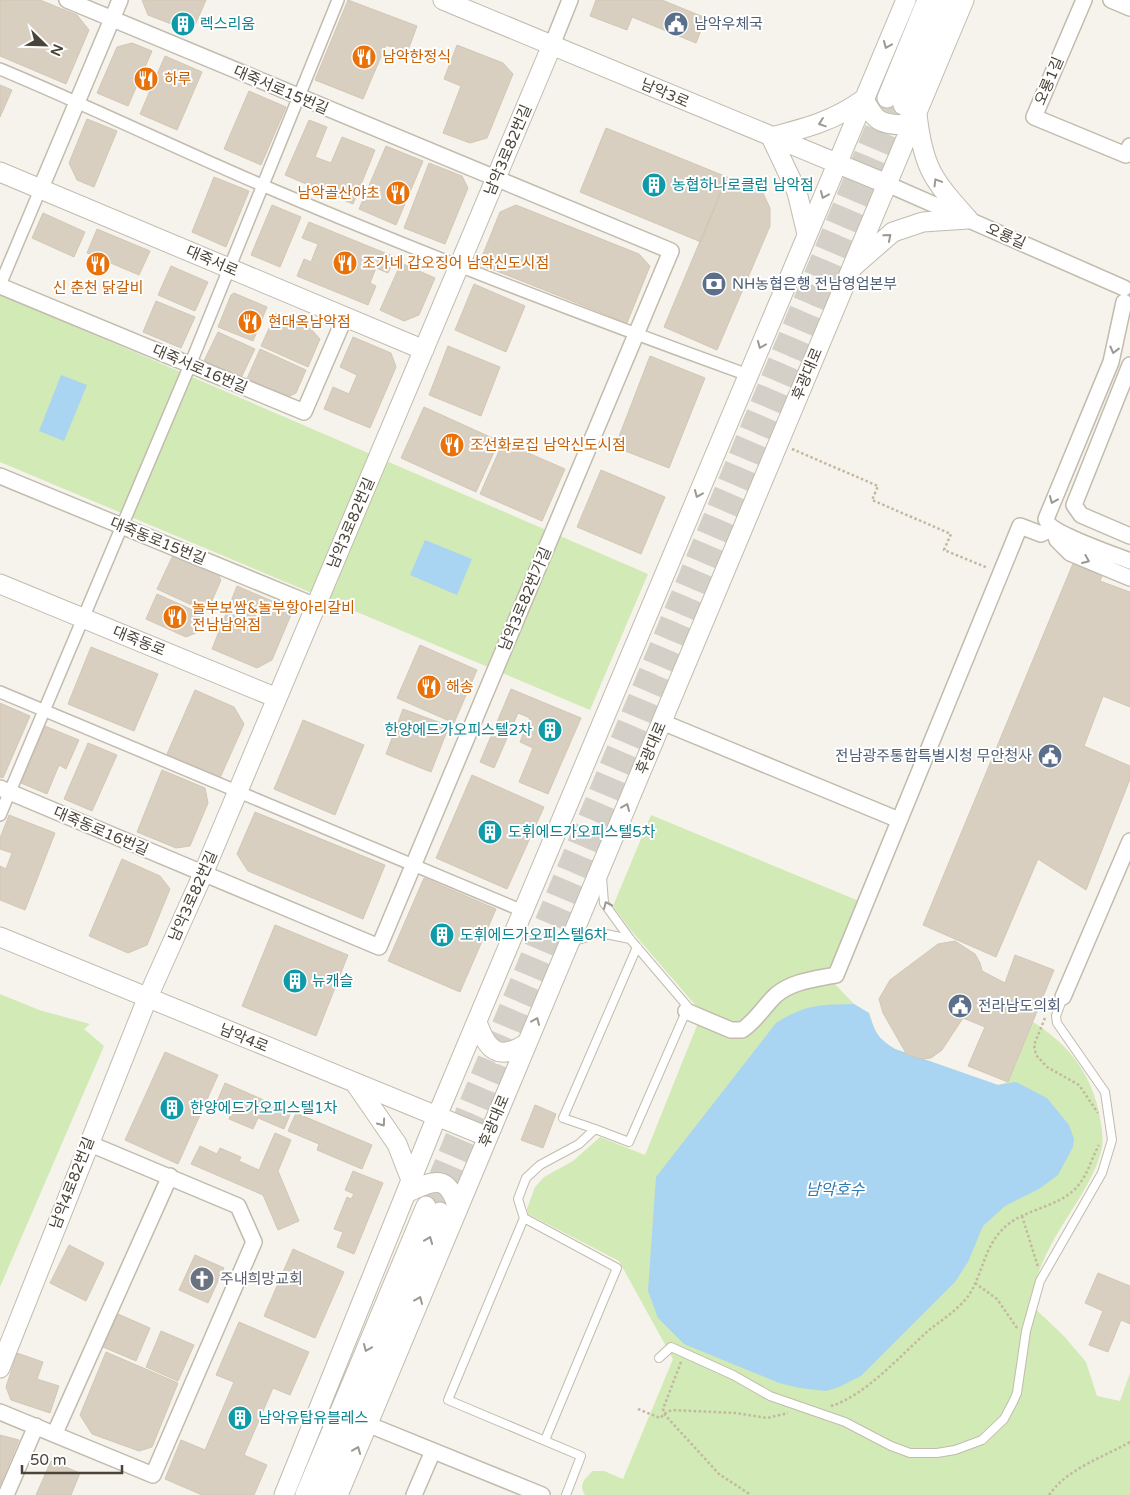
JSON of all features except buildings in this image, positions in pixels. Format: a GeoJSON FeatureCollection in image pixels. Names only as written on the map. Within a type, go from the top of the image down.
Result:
{"type":"FeatureCollection","features":[{"type":"Feature","properties":{"kind":"street","name":"대죽서로15번길"},"geometry":{"type":"LineString","coordinates":[[66,0],[496,178]]}},
{"type":"Feature","properties":{"kind":"street"},"geometry":{"type":"LineString","coordinates":[[0,286],[120,0]]}},
{"type":"Feature","properties":{"kind":"street"},"geometry":{"type":"LineString","coordinates":[[0,815],[5,790],[44,711],[190,365],[338,0]]}},
{"type":"Feature","properties":{"kind":"street","name":"남악3로"},"geometry":{"type":"LineString","coordinates":[[443,0],[836,165],[887,184]]}},
{"type":"Feature","properties":{"kind":"street"},"geometry":{"type":"LineString","coordinates":[[552,45],[570,0]]}},
{"type":"Feature","properties":{"kind":"street"},"geometry":{"type":"LineString","coordinates":[[284,1495],[437,1116],[906,0]]}},
{"type":"Feature","properties":{"kind":"street","name":"후광대로"},"geometry":{"type":"LineString","coordinates":[[305,1495],[441,1209],[488,1137],[852,269],[887,184],[902,105],[927,0]]}},
{"type":"Feature","properties":{"kind":"street","name":"후광대로"},"geometry":{"type":"LineString","coordinates":[[902,105],[946,0]]}},
{"type":"Feature","properties":{"kind":"street","name":"후광대로"},"geometry":{"type":"LineString","coordinates":[[902,105],[964,0]]}},
{"type":"Feature","properties":{"kind":"street","name":"오룡1길"},"geometry":{"type":"LineString","coordinates":[[1084,0],[1034,117],[1126,155],[1130,146]]}},
{"type":"Feature","properties":{"kind":"street"},"geometry":{"type":"LineString","coordinates":[[1111,0],[1130,8]]}},
{"type":"Feature","properties":{"kind":"street","name":"남악3로82번길"},"geometry":{"type":"LineString","coordinates":[[147,999],[203,874],[552,45]]}},
{"type":"Feature","properties":{"kind":"street"},"geometry":{"type":"LineString","coordinates":[[0,69],[263,185],[459,267],[748,375]]}},
{"type":"Feature","properties":{"kind":"street"},"geometry":{"type":"LineString","coordinates":[[864,99],[872,115],[884,124],[903,125],[902,105]]}},
{"type":"Feature","properties":{"kind":"street"},"geometry":{"type":"LineString","coordinates":[[807,234],[796,192],[771,137],[845,114],[864,99]]}},
{"type":"Feature","properties":{"kind":"street"},"geometry":{"type":"LineString","coordinates":[[902,105],[938,186],[968,219]]}},
{"type":"Feature","properties":{"kind":"street","name":"대죽서로"},"geometry":{"type":"LineString","coordinates":[[0,172],[424,350]]}},
{"type":"Feature","properties":{"kind":"street","name":"남악3로82번가길"},"geometry":{"type":"LineString","coordinates":[[203,874],[379,947],[671,251],[496,178]]}},
{"type":"Feature","properties":{"kind":"street","name":"오룡길"},"geometry":{"type":"LineString","coordinates":[[887,184],[968,219],[1127,295]]}},
{"type":"Feature","properties":{"kind":"street"},"geometry":{"type":"LineString","coordinates":[[852,269],[893,232],[923,222],[968,219]]}},
{"type":"Feature","properties":{"kind":"street","name":"대죽서로16번길"},"geometry":{"type":"LineString","coordinates":[[0,286],[304,412],[345,317]]}},
{"type":"Feature","properties":{"kind":"street"},"geometry":{"type":"LineString","coordinates":[[1127,295],[1111,362],[1046,516],[1046,522],[1053,528],[1130,561]]}},
{"type":"Feature","properties":{"kind":"street"},"geometry":{"type":"LineString","coordinates":[[1130,365],[1074,505],[1081,515],[1130,536]]}},
{"type":"Feature","properties":{"kind":"street","name":"대죽동로15번길"},"geometry":{"type":"LineString","coordinates":[[0,476],[316,606]]}},
{"type":"Feature","properties":{"kind":"street"},"geometry":{"type":"LineString","coordinates":[[686,1011],[731,1030],[742,1030],[777,994],[786,988],[798,983],[836,975],[1020,526],[1041,534],[1053,528]]}},
{"type":"Feature","properties":{"kind":"street"},"geometry":{"type":"LineString","coordinates":[[1053,528],[1057,540],[1070,553],[1130,578]]}},
{"type":"Feature","properties":{"kind":"street","name":"대죽동로"},"geometry":{"type":"LineString","coordinates":[[0,584],[277,698]]}},
{"type":"Feature","properties":{"kind":"street"},"geometry":{"type":"LineString","coordinates":[[0,692],[414,863],[523,911]]}},
{"type":"Feature","properties":{"kind":"street"},"geometry":{"type":"LineString","coordinates":[[662,722],[899,820]]}},
{"type":"Feature","properties":{"kind":"street","name":"대죽동로16번길"},"geometry":{"type":"LineString","coordinates":[[5,790],[203,874]]}},
{"type":"Feature","properties":{"kind":"street"},"geometry":{"type":"LineString","coordinates":[[1063,997],[1130,841]]}},
{"type":"Feature","properties":{"kind":"street","name":"남악4로"},"geometry":{"type":"LineString","coordinates":[[0,937],[147,999],[488,1137]]}},
{"type":"Feature","properties":{"kind":"street","name":"남악4로82번길"},"geometry":{"type":"LineString","coordinates":[[0,1368],[88,1143],[147,999]]}},
{"type":"Feature","properties":{"kind":"street"},"geometry":{"type":"LineString","coordinates":[[477,1022],[485,1043],[498,1051],[514,1052],[527,1043]]}},
{"type":"Feature","properties":{"kind":"street"},"geometry":{"type":"LineString","coordinates":[[355,1083],[397,1144],[409,1186]]}},
{"type":"Feature","properties":{"kind":"street"},"geometry":{"type":"LineString","coordinates":[[0,1412],[153,1475],[254,1242],[238,1206],[88,1143]]}},
{"type":"Feature","properties":{"kind":"street"},"geometry":{"type":"LineString","coordinates":[[54,1433],[170,1176]]}},
{"type":"Feature","properties":{"kind":"street"},"geometry":{"type":"LineString","coordinates":[[409,1186],[442,1183],[452,1190],[441,1209]]}},
{"type":"Feature","properties":{"kind":"street","name":"후광대로"},"geometry":{"type":"LineString","coordinates":[[338,1495],[367,1424],[441,1209]]}},
{"type":"Feature","properties":{"kind":"street","name":"후광대로"},"geometry":{"type":"LineString","coordinates":[[324,1495],[441,1209]]}},
{"type":"Feature","properties":{"kind":"street"},"geometry":{"type":"LineString","coordinates":[[367,1424],[542,1495]]}},
{"type":"Feature","properties":{"kind":"street"},"geometry":{"type":"LineString","coordinates":[[6,1495],[36,1426]]}},
{"type":"Feature","properties":{"kind":"street"},"geometry":{"type":"LineString","coordinates":[[414,1495],[433,1451]]}},
{"type":"Feature","properties":{"kind":"lane"},"geometry":{"type":"LineString","coordinates":[[602,865],[604,903],[630,939],[637,947],[688,1007],[630,1142],[563,1118],[637,947]]}},
{"type":"Feature","properties":{"kind":"lane"},"geometry":{"type":"LineString","coordinates":[[569,943],[601,933],[630,939]]}},
{"type":"Feature","properties":{"kind":"lane"},"geometry":{"type":"LineString","coordinates":[[659,1358],[671,1347],[734,1375],[770,1396],[800,1408],[845,1422],[891,1446],[910,1453],[937,1453],[969,1446],[992,1431],[1009,1411],[1017,1393],[1026,1331],[1044,1273],[1102,1173],[1112,1137],[1105,1092],[1061,1030],[1056,1016],[1063,997]]}},
{"type":"Feature","properties":{"kind":"lane"},"geometry":{"type":"LineString","coordinates":[[566,1495],[582,1456],[448,1400],[524,1218],[518,1198],[526,1178],[540,1165],[579,1144],[595,1129]]}},
{"type":"Feature","properties":{"kind":"lane"},"geometry":{"type":"LineString","coordinates":[[524,1218],[617,1268],[545,1440]]}},
{"type":"Feature","properties":{"kind":"path"},"geometry":{"type":"LineString","coordinates":[[778,443],[878,486],[872,500],[951,534],[944,550],[1000,574]]}},
{"type":"Feature","properties":{"kind":"path"},"geometry":{"type":"LineString","coordinates":[[1056,1016],[1047,1012],[1034,1045],[1036,1055],[1047,1067],[1079,1085],[1094,1109],[1110,1119]]}},
{"type":"Feature","properties":{"kind":"path"},"geometry":{"type":"LineString","coordinates":[[813,1412],[838,1404],[865,1386],[967,1298],[990,1245],[1000,1231],[1022,1216],[1075,1189],[1084,1177],[1099,1144],[1112,1137]]}},
{"type":"Feature","properties":{"kind":"path"},"geometry":{"type":"LineString","coordinates":[[1022,1216],[1035,1262],[1044,1273]]}},
{"type":"Feature","properties":{"kind":"path"},"geometry":{"type":"LineString","coordinates":[[975,1283],[997,1299],[1015,1327],[1026,1331]]}},
{"type":"Feature","properties":{"kind":"path"},"geometry":{"type":"LineString","coordinates":[[685,1354],[663,1409],[664,1414],[719,1474],[751,1495]]}},
{"type":"Feature","properties":{"kind":"path"},"geometry":{"type":"LineString","coordinates":[[638,1409],[660,1418],[672,1410],[767,1418],[800,1408]]}},
{"type":"Feature","properties":{"kind":"path"},"geometry":{"type":"LineString","coordinates":[[1049,1495],[1059,1482],[1072,1472],[1130,1442]]}},
{"type":"Feature","properties":{"kind":"green space"},"geometry":{"type":"Polygon","coordinates":[[[0,294],[648,574],[590,710],[0,462],[0,294]]]}},
{"type":"Feature","properties":{"kind":"green space"},"geometry":{"type":"Polygon","coordinates":[[[651,815],[859,901],[831,980],[854,1004],[869,1013],[878,1034],[895,1049],[998,1085],[1008,1082],[1033,1022],[1058,1040],[1077,1062],[1092,1088],[1097,1103],[1103,1139],[1102,1148],[1091,1177],[1046,1255],[1029,1303],[1064,1336],[1086,1362],[1097,1396],[1120,1401],[1130,1373],[1130,1495],[585,1495],[582,1485],[593,1471],[604,1471],[623,1479],[673,1359],[619,1261],[528,1214],[527,1209],[535,1187],[544,1177],[573,1161],[600,1137],[645,1155],[702,1013],[629,928],[613,906],[651,815]]]}},
{"type":"Feature","properties":{"kind":"green space"},"geometry":{"type":"Polygon","coordinates":[[[0,994],[39,1010],[90,1024],[84,1029],[104,1046],[0,1287],[0,994]]]}},
{"type":"Feature","properties":{"kind":"water"},"geometry":{"type":"Polygon","coordinates":[[[61,375],[87,385],[64,441],[39,431],[61,375]]]}},
{"type":"Feature","properties":{"kind":"water"},"geometry":{"type":"Polygon","coordinates":[[[425,540],[472,559],[457,595],[410,575],[425,540]]]}},
{"type":"Feature","properties":{"kind":"water","name":"남악호수"},"geometry":{"type":"Polygon","coordinates":[[[854,1004],[869,1013],[878,1034],[895,1049],[998,1085],[1016,1082],[1047,1098],[1069,1125],[1074,1139],[1073,1147],[1058,1175],[1039,1189],[1005,1206],[983,1226],[968,1262],[955,1282],[861,1376],[826,1391],[779,1383],[684,1344],[658,1318],[648,1291],[656,1177],[776,1023],[805,1009],[854,1004]]]}},
{"type":"Feature","properties":{"kind":"tunnel"},"geometry":{"type":"LineString","coordinates":[[426,1206],[887,98]]}},
{"type":"Feature","properties":{"kind":"tunnel"},"geometry":{"type":"LineString","coordinates":[[440,1212],[903,105]]}},
{"type":"Feature","properties":{"kind":"place","name":"렉스리움"},"geometry":{"type":"Point","coordinates":[183,24]}},
{"type":"Feature","properties":{"kind":"place","name":"남악우체국"},"geometry":{"type":"Point","coordinates":[676,24]}},
{"type":"Feature","properties":{"kind":"place","name":"남악한정식"},"geometry":{"type":"Point","coordinates":[364,57]}},
{"type":"Feature","properties":{"kind":"place","name":"하루"},"geometry":{"type":"Point","coordinates":[146,79]}},
{"type":"Feature","properties":{"kind":"place","name":"농협하나로클럽 남악점"},"geometry":{"type":"Point","coordinates":[654,185]}},
{"type":"Feature","properties":{"kind":"place","name":"남악골산야초"},"geometry":{"type":"Point","coordinates":[398,193]}},
{"type":"Feature","properties":{"kind":"place","name":"조가네 갑오징어 남악신도시점"},"geometry":{"type":"Point","coordinates":[345,263]}},
{"type":"Feature","properties":{"kind":"place","name":"신 춘천 닭갈비"},"geometry":{"type":"Point","coordinates":[98,264]}},
{"type":"Feature","properties":{"kind":"place","name":"NH농협은행 전남영업본부"},"geometry":{"type":"Point","coordinates":[714,284]}},
{"type":"Feature","properties":{"kind":"place","name":"현대옥남악점"},"geometry":{"type":"Point","coordinates":[250,322]}},
{"type":"Feature","properties":{"kind":"place","name":"조선화로집 남악신도시점"},"geometry":{"type":"Point","coordinates":[452,445]}},
{"type":"Feature","properties":{"kind":"place","name":"놀부보쌈&놀부항아리갈비 전남남악점"},"geometry":{"type":"Point","coordinates":[175,617]}},
{"type":"Feature","properties":{"kind":"place","name":"해송"},"geometry":{"type":"Point","coordinates":[429,687]}},
{"type":"Feature","properties":{"kind":"place","name":"한양에드가오피스텔2차"},"geometry":{"type":"Point","coordinates":[550,730]}},
{"type":"Feature","properties":{"kind":"place","name":"전남광주통합특별시청 무안청사"},"geometry":{"type":"Point","coordinates":[1050,756]}},
{"type":"Feature","properties":{"kind":"place","name":"도휘에드가오피스텔5차"},"geometry":{"type":"Point","coordinates":[490,832]}},
{"type":"Feature","properties":{"kind":"place","name":"도휘에드가오피스텔6차"},"geometry":{"type":"Point","coordinates":[442,935]}},
{"type":"Feature","properties":{"kind":"place","name":"뉴캐슬"},"geometry":{"type":"Point","coordinates":[295,981]}},
{"type":"Feature","properties":{"kind":"place","name":"전라남도의회"},"geometry":{"type":"Point","coordinates":[960,1006]}},
{"type":"Feature","properties":{"kind":"place","name":"한양에드가오피스텔1차"},"geometry":{"type":"Point","coordinates":[172,1108]}},
{"type":"Feature","properties":{"kind":"place","name":"주내희망교회"},"geometry":{"type":"Point","coordinates":[202,1279]}},
{"type":"Feature","properties":{"kind":"place","name":"남악유탑유블레스"},"geometry":{"type":"Point","coordinates":[240,1418]}}]}
